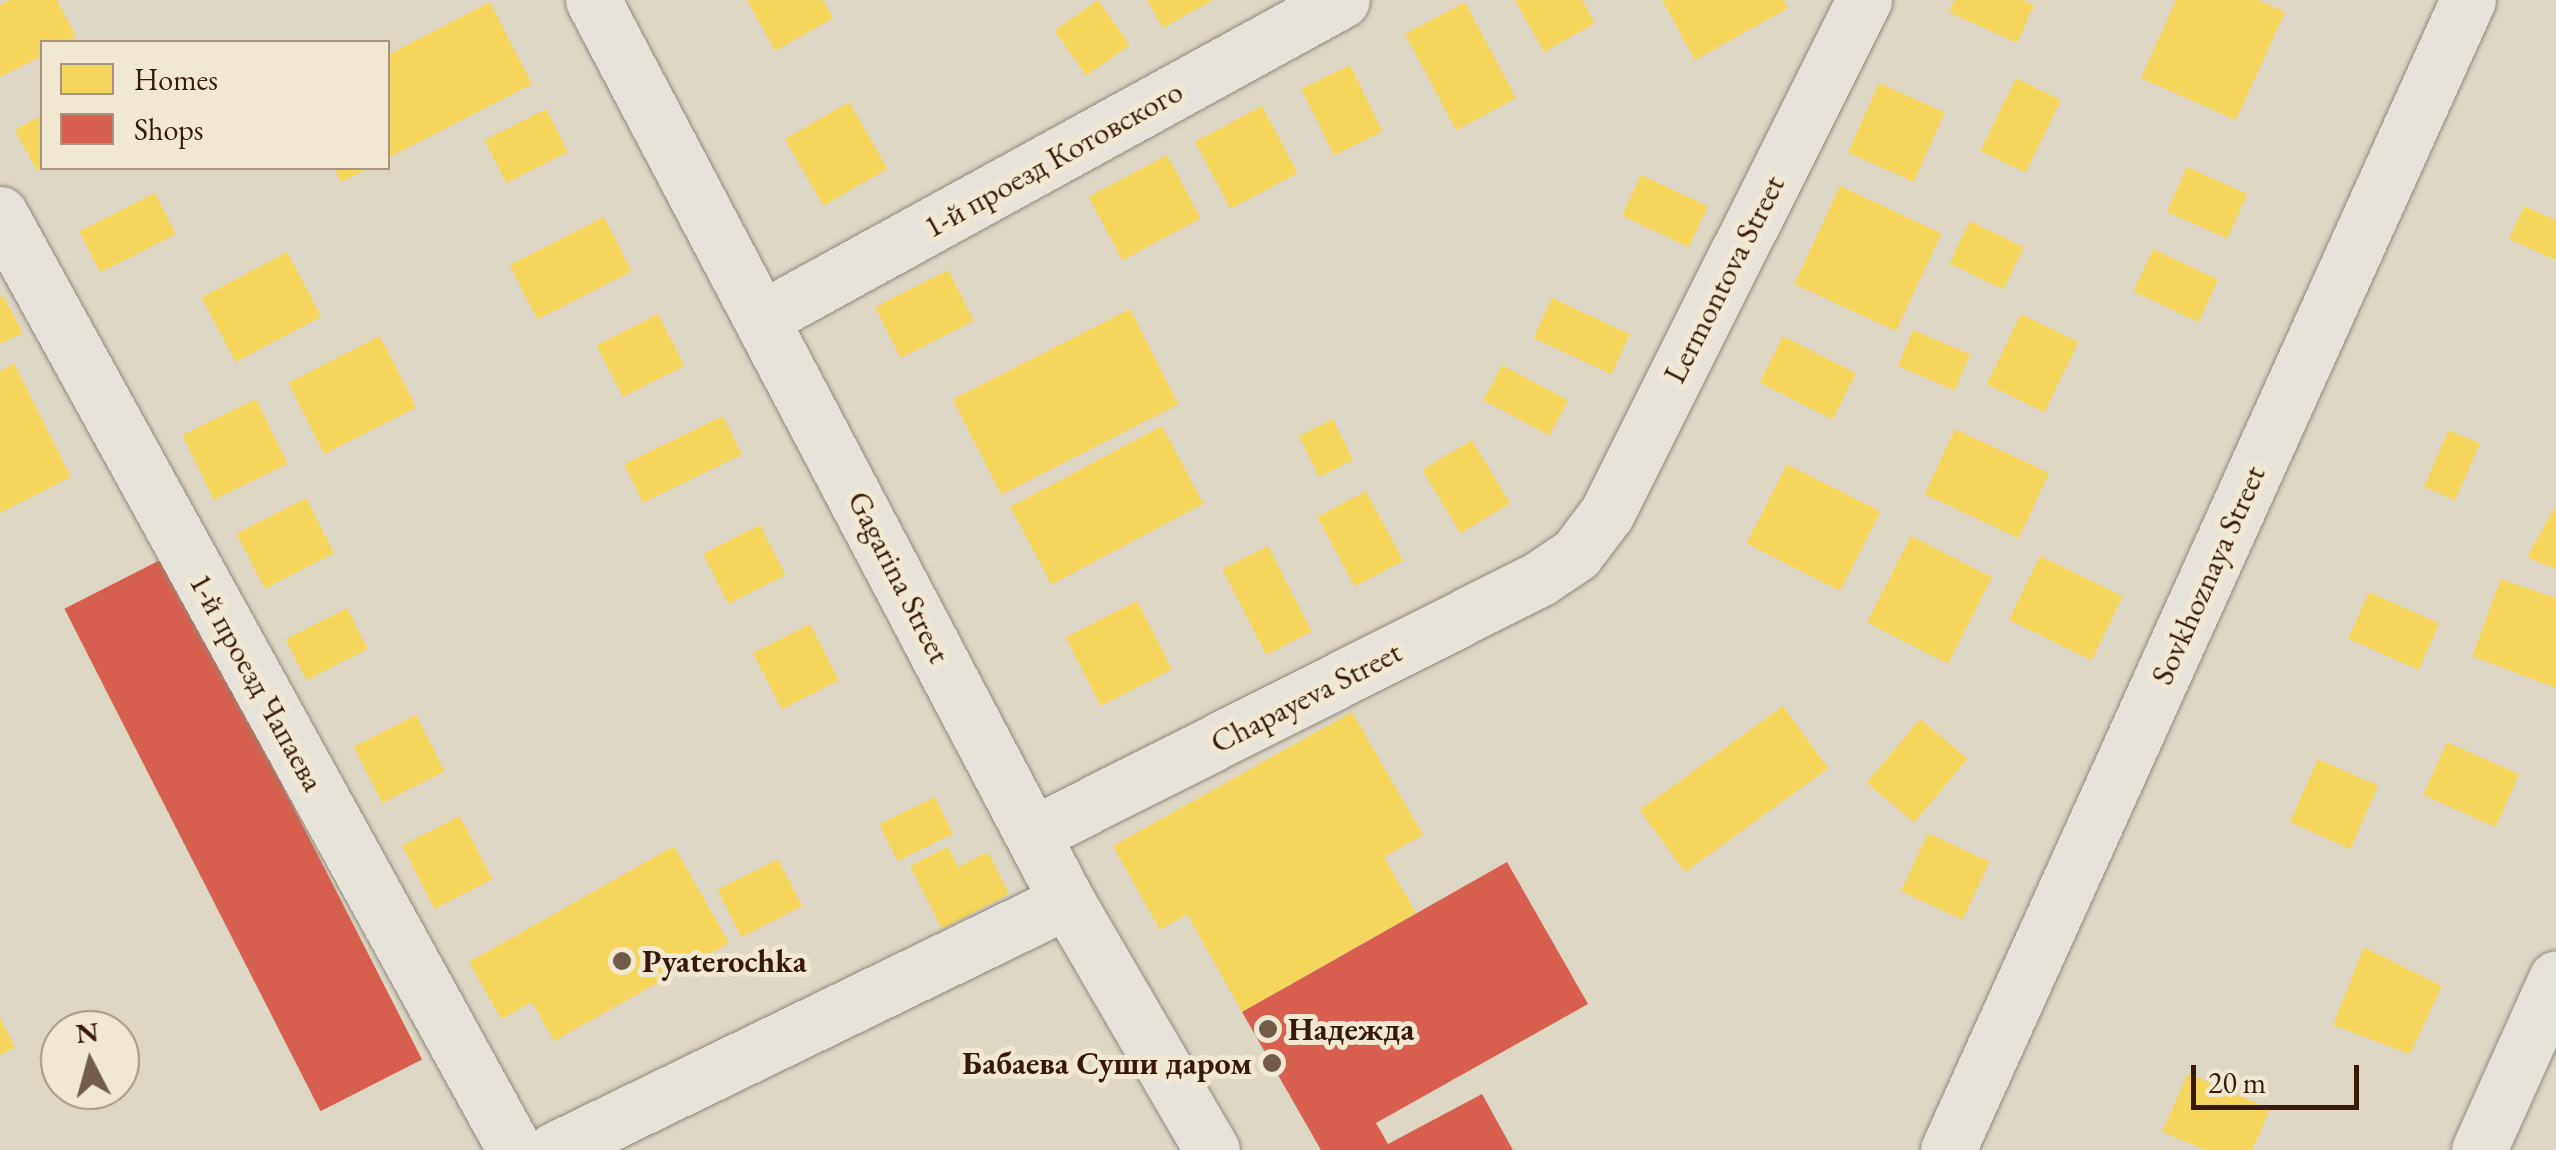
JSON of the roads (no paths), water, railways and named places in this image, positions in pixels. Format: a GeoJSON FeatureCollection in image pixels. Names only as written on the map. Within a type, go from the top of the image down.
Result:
{"type":"FeatureCollection","features":[{"type":"Feature","properties":{"kind":"street","name":"Gagarina Street"},"geometry":{"type":"LineString","coordinates":[[592,0],[764,317],[1068,901],[1212,1150]]}},
{"type":"Feature","properties":{"kind":"street","name":"1-й проезд Котовского"},"geometry":{"type":"LineString","coordinates":[[764,317],[1342,0]]}},
{"type":"Feature","properties":{"kind":"street","name":"Lermontova Street"},"geometry":{"type":"LineString","coordinates":[[1576,554],[1607,514],[1864,0]]}},
{"type":"Feature","properties":{"kind":"street","name":"Sovkhoznaya Street"},"geometry":{"type":"LineString","coordinates":[[1948,1150],[2468,0]]}},
{"type":"Feature","properties":{"kind":"street","name":"1-й проезд Чапаева"},"geometry":{"type":"LineString","coordinates":[[0,214],[515,1150]]}},
{"type":"Feature","properties":{"kind":"street","name":"Chapayeva Street"},"geometry":{"type":"LineString","coordinates":[[1033,834],[1539,579],[1576,554]]}},
{"type":"Feature","properties":{"kind":"street"},"geometry":{"type":"LineString","coordinates":[[554,1150],[1068,901]]}},
{"type":"Feature","properties":{"kind":"street"},"geometry":{"type":"LineString","coordinates":[[2479,1150],[2556,979]]}},
{"type":"Feature","properties":{"kind":"place","name":"Pyaterochka"},"geometry":{"type":"Point","coordinates":[622,961]}},
{"type":"Feature","properties":{"kind":"place","name":"Надежда"},"geometry":{"type":"Point","coordinates":[1268,1029]}},
{"type":"Feature","properties":{"kind":"place","name":"Бабаева Суши даром"},"geometry":{"type":"Point","coordinates":[1272,1063]}}]}
